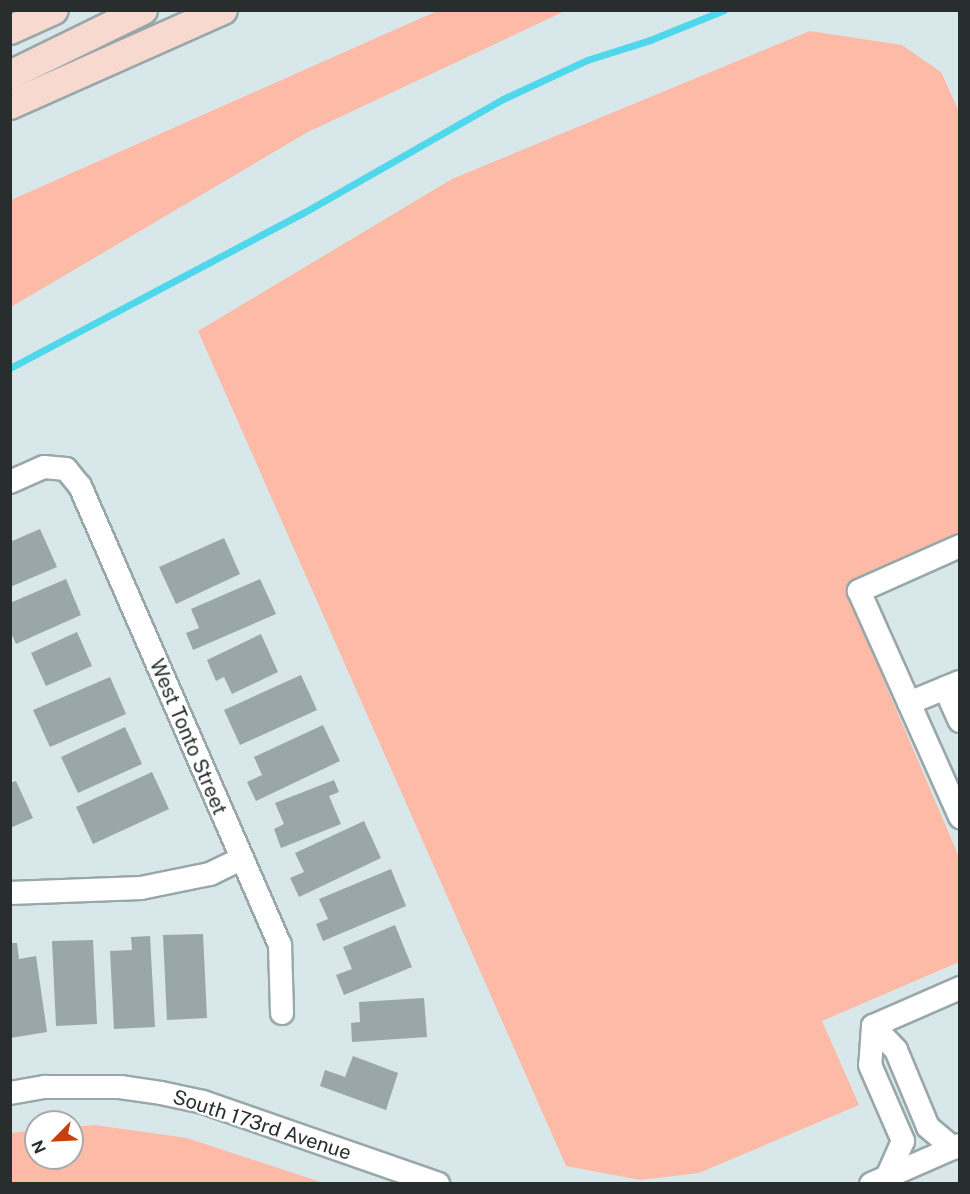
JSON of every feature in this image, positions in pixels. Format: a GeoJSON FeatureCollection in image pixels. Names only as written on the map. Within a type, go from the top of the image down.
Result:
{"type":"FeatureCollection","features":[{"type":"Feature","properties":{"kind":"main road"},"geometry":{"type":"LineString","coordinates":[[10,30],[54,10]]}},
{"type":"Feature","properties":{"kind":"main road"},"geometry":{"type":"LineString","coordinates":[[10,75],[143,10]]}},
{"type":"Feature","properties":{"kind":"main road"},"geometry":{"type":"LineString","coordinates":[[10,105],[223,10]]}},
{"type":"Feature","properties":{"kind":"street","name":"West Tonto Street"},"geometry":{"type":"LineString","coordinates":[[10,483],[44,467],[66,469],[80,486],[280,945],[282,1013]]}},
{"type":"Feature","properties":{"kind":"street"},"geometry":{"type":"LineString","coordinates":[[960,546],[859,591],[960,817]]}},
{"type":"Feature","properties":{"kind":"street"},"geometry":{"type":"LineString","coordinates":[[909,704],[952,685],[960,721]]}},
{"type":"Feature","properties":{"kind":"street"},"geometry":{"type":"LineString","coordinates":[[10,893],[141,888],[210,874],[241,859]]}},
{"type":"Feature","properties":{"kind":"street"},"geometry":{"type":"LineString","coordinates":[[873,1026],[960,988]]}},
{"type":"Feature","properties":{"kind":"street"},"geometry":{"type":"LineString","coordinates":[[873,1026],[896,1050],[928,1127],[956,1146]]}},
{"type":"Feature","properties":{"kind":"street"},"geometry":{"type":"LineString","coordinates":[[873,1026],[870,1065],[903,1141],[879,1180]]}},
{"type":"Feature","properties":{"kind":"street","name":"South 173rd Avenue"},"geometry":{"type":"LineString","coordinates":[[10,1093],[56,1087],[120,1087],[161,1093],[203,1102],[438,1184]]}},
{"type":"Feature","properties":{"kind":"street"},"geometry":{"type":"LineString","coordinates":[[879,1180],[956,1146]]}},
{"type":"Feature","properties":{"kind":"shaded area"},"geometry":{"type":"Polygon","coordinates":[[[437,11],[565,11],[308,132],[11,307],[11,200],[437,11]]]}},
{"type":"Feature","properties":{"kind":"shaded area"},"geometry":{"type":"Polygon","coordinates":[[[810,31],[902,45],[941,72],[960,114],[959,538],[845,589],[959,857],[959,962],[822,1021],[859,1105],[699,1173],[640,1180],[566,1166],[198,331],[452,179],[810,31]]]}},
{"type":"Feature","properties":{"kind":"shaded area"},"geometry":{"type":"Polygon","coordinates":[[[95,1125],[187,1138],[324,1183],[11,1183],[11,1133],[24,1131],[24,1170],[84,1170],[84,1126],[95,1125]]]}},
{"type":"Feature","properties":{"kind":"building"},"geometry":{"type":"Polygon","coordinates":[[[40,529],[57,567],[10,587],[10,542],[40,529]]]}},
{"type":"Feature","properties":{"kind":"building"},"geometry":{"type":"Polygon","coordinates":[[[224,538],[240,574],[176,604],[159,567],[224,538]]]}},
{"type":"Feature","properties":{"kind":"building"},"geometry":{"type":"Polygon","coordinates":[[[66,579],[81,615],[16,644],[10,631],[10,603],[66,579]]]}},
{"type":"Feature","properties":{"kind":"building"},"geometry":{"type":"Polygon","coordinates":[[[260,579],[276,614],[193,650],[186,633],[199,628],[191,609],[260,579]]]}},
{"type":"Feature","properties":{"kind":"building"},"geometry":{"type":"Polygon","coordinates":[[[77,632],[92,666],[46,686],[31,653],[77,632]]]}},
{"type":"Feature","properties":{"kind":"building"},"geometry":{"type":"Polygon","coordinates":[[[261,634],[278,672],[232,694],[224,677],[216,681],[207,660],[261,634]]]}},
{"type":"Feature","properties":{"kind":"building"},"geometry":{"type":"Polygon","coordinates":[[[301,675],[317,710],[240,745],[224,710],[301,675]]]}},
{"type":"Feature","properties":{"kind":"building"},"geometry":{"type":"Polygon","coordinates":[[[110,677],[126,714],[50,747],[33,710],[110,677]]]}},
{"type":"Feature","properties":{"kind":"building"},"geometry":{"type":"Polygon","coordinates":[[[323,725],[340,761],[256,801],[247,782],[262,775],[254,757],[323,725]]]}},
{"type":"Feature","properties":{"kind":"building"},"geometry":{"type":"Polygon","coordinates":[[[125,727],[142,764],[78,793],[61,757],[125,727]]]}},
{"type":"Feature","properties":{"kind":"building"},"geometry":{"type":"Polygon","coordinates":[[[152,772],[169,809],[93,844],[76,807],[152,772]]]}},
{"type":"Feature","properties":{"kind":"building"},"geometry":{"type":"Polygon","coordinates":[[[334,780],[339,792],[329,796],[341,824],[281,848],[274,829],[284,824],[275,803],[334,780]]]}},
{"type":"Feature","properties":{"kind":"building"},"geometry":{"type":"Polygon","coordinates":[[[16,781],[33,818],[10,828],[10,783],[16,781]]]}},
{"type":"Feature","properties":{"kind":"building"},"geometry":{"type":"Polygon","coordinates":[[[364,821],[381,858],[299,897],[290,878],[304,872],[295,853],[364,821]]]}},
{"type":"Feature","properties":{"kind":"building"},"geometry":{"type":"Polygon","coordinates":[[[391,869],[406,906],[323,941],[316,924],[328,919],[319,899],[391,869]]]}},
{"type":"Feature","properties":{"kind":"building"},"geometry":{"type":"Polygon","coordinates":[[[395,925],[412,967],[344,995],[336,975],[352,969],[343,947],[395,925]]]}},
{"type":"Feature","properties":{"kind":"building"},"geometry":{"type":"Polygon","coordinates":[[[203,934],[207,1018],[167,1020],[163,935],[203,934]]]}},
{"type":"Feature","properties":{"kind":"building"},"geometry":{"type":"Polygon","coordinates":[[[150,936],[155,1027],[114,1029],[110,951],[132,950],[131,937],[150,936]]]}},
{"type":"Feature","properties":{"kind":"building"},"geometry":{"type":"Polygon","coordinates":[[[93,940],[97,1024],[56,1026],[52,941],[93,940]]]}},
{"type":"Feature","properties":{"kind":"building"},"geometry":{"type":"Polygon","coordinates":[[[10,943],[17,943],[19,959],[36,956],[47,1032],[10,1038],[10,943]]]}},
{"type":"Feature","properties":{"kind":"building"},"geometry":{"type":"Polygon","coordinates":[[[424,998],[427,1037],[352,1042],[351,1023],[360,1022],[359,1002],[424,998]]]}},
{"type":"Feature","properties":{"kind":"building"},"geometry":{"type":"Polygon","coordinates":[[[353,1056],[398,1073],[386,1110],[320,1086],[325,1070],[345,1077],[353,1056]]]}},
{"type":"Feature","properties":{"kind":"waterway"},"geometry":{"type":"LineString","coordinates":[[10,368],[303,213],[503,99],[587,60],[650,40],[724,10]]}}]}
